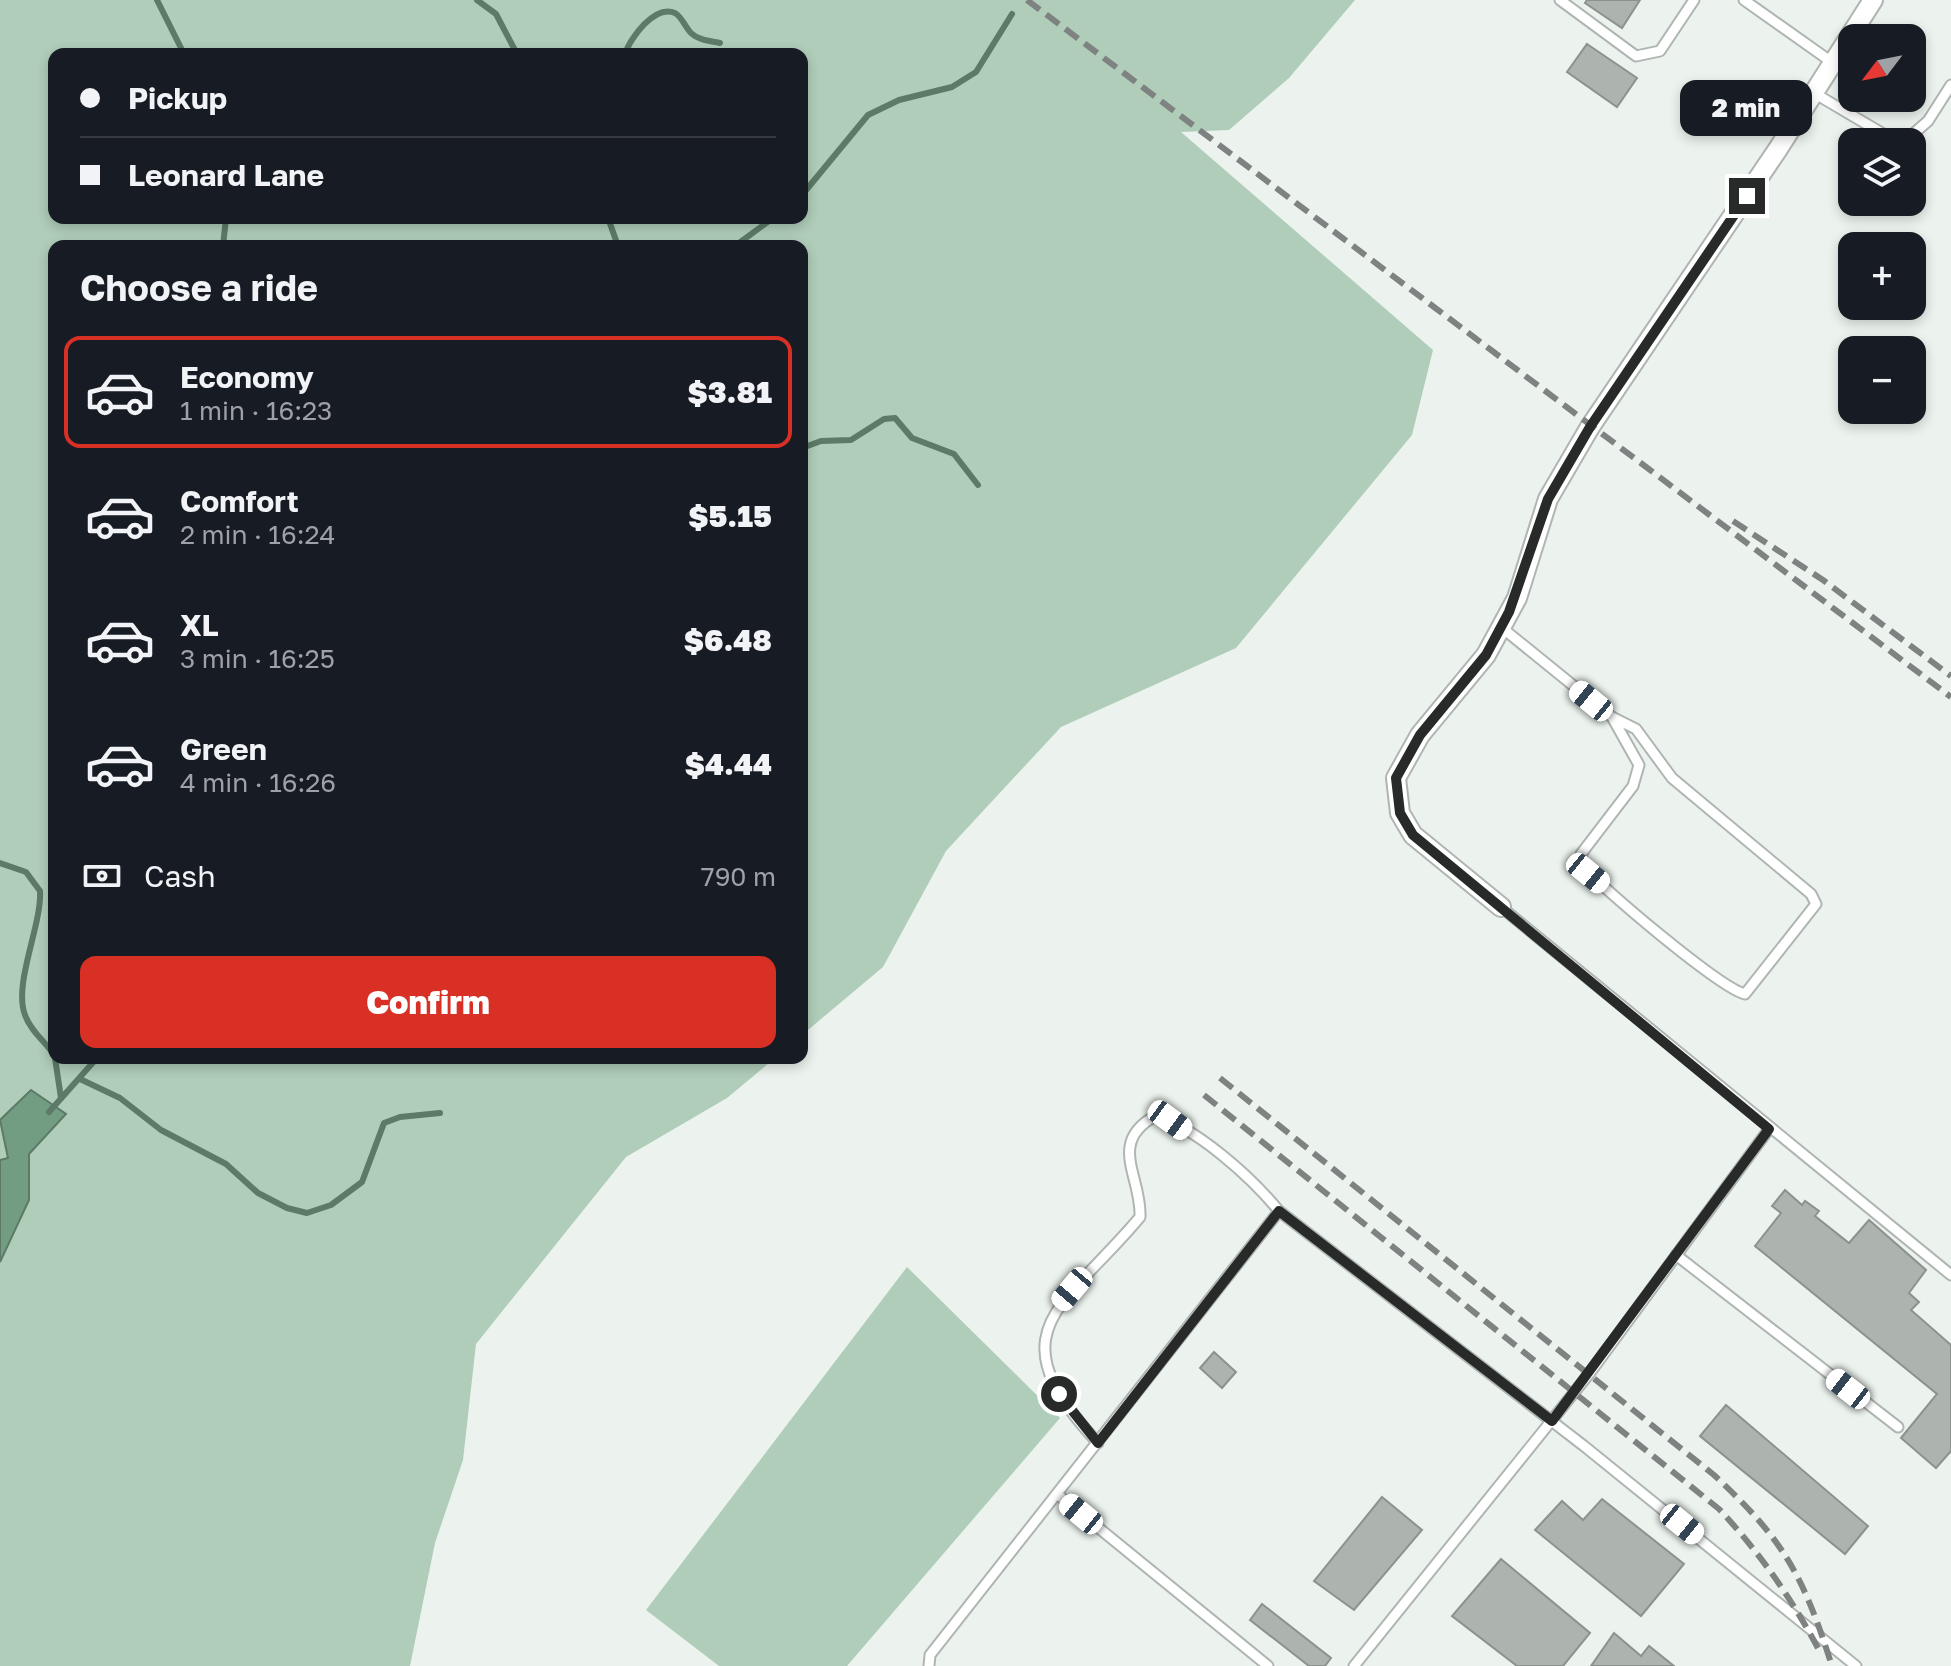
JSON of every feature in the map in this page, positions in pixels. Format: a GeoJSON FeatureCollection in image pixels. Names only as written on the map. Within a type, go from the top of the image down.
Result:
{"type":"FeatureCollection","features":[{"type":"Feature","properties":{"kind":"street"},"geometry":{"type":"LineString","coordinates":[[1501,907],[1413,835],[1400,813],[1396,778],[1420,735],[1486,655],[1517,598],[1548,499],[1590,427],[1873,0]]}},
{"type":"Feature","properties":{"kind":"lane"},"geometry":{"type":"LineString","coordinates":[[1560,0],[1636,56],[1660,51],[1694,0]]}},
{"type":"Feature","properties":{"kind":"lane"},"geometry":{"type":"LineString","coordinates":[[1744,0],[1833,63]]}},
{"type":"Feature","properties":{"kind":"lane"},"geometry":{"type":"LineString","coordinates":[[1920,128],[1951,85]]}},
{"type":"Feature","properties":{"kind":"lane"},"geometry":{"type":"LineString","coordinates":[[1814,93],[1873,128]]}},
{"type":"Feature","properties":{"kind":"lane"},"geometry":{"type":"LineString","coordinates":[[1501,627],[1612,717],[1636,729],[1672,778],[1811,894],[1816,904],[1745,994],[1735,991],[1703,966],[1581,864],[1581,854],[1633,786],[1639,765],[1612,717]]}},
{"type":"Feature","properties":{"kind":"lane"},"geometry":{"type":"LineString","coordinates":[[1501,907],[1951,1275]]}},
{"type":"Feature","properties":{"kind":"lane"},"geometry":{"type":"LineString","coordinates":[[1098,1443],[1079,1422],[1051,1378],[1043,1349],[1045,1329],[1072,1289],[1140,1217],[1141,1204],[1127,1152],[1138,1129],[1155,1116],[1170,1120],[1244,1174],[1279,1211],[1552,1421],[1856,1666]]}},
{"type":"Feature","properties":{"kind":"lane"},"geometry":{"type":"LineString","coordinates":[[1354,1666],[1552,1421],[1769,1129]]}},
{"type":"Feature","properties":{"kind":"lane"},"geometry":{"type":"LineString","coordinates":[[929,1666],[930,1655],[1279,1211]]}},
{"type":"Feature","properties":{"kind":"lane"},"geometry":{"type":"LineString","coordinates":[[1676,1255],[1898,1427]]}},
{"type":"Feature","properties":{"kind":"lane"},"geometry":{"type":"LineString","coordinates":[[1057,1494],[1268,1666]]}},
{"type":"Feature","properties":{"kind":"shaded area"},"geometry":{"type":"Polygon","coordinates":[[[0,0],[1355,0],[1289,78],[1229,130],[1181,132],[1433,350],[1412,435],[1236,648],[1061,727],[946,851],[883,967],[808,1030],[808,240],[48,240],[48,1064],[768,1064],[727,1098],[626,1157],[476,1344],[463,1460],[435,1543],[410,1666],[0,1666],[0,1262],[29,1200],[28,1154],[6,1144],[8,1159],[0,1160],[0,0]]]}},
{"type":"Feature","properties":{"kind":"shaded area"},"geometry":{"type":"Polygon","coordinates":[[[31,1090],[66,1114],[29,1154],[29,1200],[0,1262],[0,1160],[8,1158],[0,1120],[31,1090]]]}},
{"type":"Feature","properties":{"kind":"shaded area"},"geometry":{"type":"Polygon","coordinates":[[[907,1267],[1060,1418],[847,1666],[719,1666],[646,1610],[907,1267]]]}},
{"type":"Feature","properties":{"kind":"building"},"geometry":{"type":"Polygon","coordinates":[[[1587,0],[1640,0],[1622,28],[1585,3],[1587,0]]]}},
{"type":"Feature","properties":{"kind":"building"},"geometry":{"type":"Polygon","coordinates":[[[1587,44],[1637,78],[1617,107],[1567,72],[1587,44]]]}},
{"type":"Feature","properties":{"kind":"building"},"geometry":{"type":"Polygon","coordinates":[[[1785,1190],[1802,1205],[1805,1201],[1819,1211],[1815,1216],[1849,1243],[1869,1220],[1926,1270],[1909,1293],[1919,1302],[1911,1310],[1951,1345],[1951,1451],[1936,1468],[1901,1438],[1937,1394],[1755,1246],[1781,1213],[1772,1206],[1785,1190]]]}},
{"type":"Feature","properties":{"kind":"building"},"geometry":{"type":"Polygon","coordinates":[[[1214,1352],[1236,1372],[1222,1388],[1200,1368],[1214,1352]]]}},
{"type":"Feature","properties":{"kind":"building"},"geometry":{"type":"Polygon","coordinates":[[[1726,1405],[1868,1526],[1845,1554],[1700,1436],[1726,1405]]]}},
{"type":"Feature","properties":{"kind":"building"},"geometry":{"type":"Polygon","coordinates":[[[1382,1497],[1422,1530],[1354,1610],[1314,1581],[1382,1497]]]}},
{"type":"Feature","properties":{"kind":"building"},"geometry":{"type":"Polygon","coordinates":[[[1602,1499],[1684,1564],[1641,1616],[1535,1530],[1562,1501],[1583,1520],[1602,1499]]]}},
{"type":"Feature","properties":{"kind":"building"},"geometry":{"type":"Polygon","coordinates":[[[1501,1559],[1590,1633],[1563,1666],[1517,1666],[1452,1616],[1501,1559]]]}},
{"type":"Feature","properties":{"kind":"building"},"geometry":{"type":"Polygon","coordinates":[[[1262,1604],[1331,1658],[1325,1666],[1309,1666],[1250,1620],[1262,1604]]]}},
{"type":"Feature","properties":{"kind":"building"},"geometry":{"type":"Polygon","coordinates":[[[1614,1633],[1641,1656],[1649,1646],[1674,1666],[1591,1666],[1614,1633]]]}},
{"type":"Feature","properties":{"kind":"waterway"},"geometry":{"type":"LineString","coordinates":[[157,0],[181,48]]}},
{"type":"Feature","properties":{"kind":"waterway"},"geometry":{"type":"LineString","coordinates":[[477,0],[496,14],[514,48]]}},
{"type":"Feature","properties":{"kind":"waterway"},"geometry":{"type":"LineString","coordinates":[[628,48],[644,24],[659,13],[667,12],[675,13],[694,35],[720,43]]}},
{"type":"Feature","properties":{"kind":"waterway"},"geometry":{"type":"LineString","coordinates":[[808,188],[868,115],[899,100],[952,87],[976,72],[1012,14]]}},
{"type":"Feature","properties":{"kind":"waterway"},"geometry":{"type":"LineString","coordinates":[[224,240],[225,224]]}},
{"type":"Feature","properties":{"kind":"waterway"},"geometry":{"type":"LineString","coordinates":[[610,224],[616,240]]}},
{"type":"Feature","properties":{"kind":"waterway"},"geometry":{"type":"LineString","coordinates":[[743,240],[765,224]]}},
{"type":"Feature","properties":{"kind":"waterway"},"geometry":{"type":"LineString","coordinates":[[808,446],[821,441],[851,440],[884,419],[895,418],[912,438],[954,454],[978,485]]}},
{"type":"Feature","properties":{"kind":"waterway"},"geometry":{"type":"LineString","coordinates":[[0,863],[26,872],[40,891],[22,1002],[31,1026],[48,1047]]}},
{"type":"Feature","properties":{"kind":"waterway"},"geometry":{"type":"LineString","coordinates":[[56,1064],[61,1098]]}},
{"type":"Feature","properties":{"kind":"waterway"},"geometry":{"type":"LineString","coordinates":[[49,1112],[92,1064]]}},
{"type":"Feature","properties":{"kind":"waterway"},"geometry":{"type":"LineString","coordinates":[[80,1079],[120,1098],[161,1130],[226,1164],[258,1193],[287,1208],[307,1213],[331,1205],[362,1182],[384,1123],[400,1117],[440,1113]]}},
{"type":"Feature","properties":{"kind":"railway"},"geometry":{"type":"LineString","coordinates":[[1027,0],[1951,697]]}},
{"type":"Feature","properties":{"kind":"railway"},"geometry":{"type":"LineString","coordinates":[[1733,521],[1823,580],[1951,676]]}},
{"type":"Feature","properties":{"kind":"railway"},"geometry":{"type":"LineString","coordinates":[[1220,1078],[1714,1475],[1738,1498],[1758,1519],[1788,1561],[1811,1607],[1832,1666]]}},
{"type":"Feature","properties":{"kind":"railway"},"geometry":{"type":"LineString","coordinates":[[1204,1095],[1719,1509],[1773,1575],[1818,1648]]}},
{"type":"Feature","properties":{"kind":"route"},"geometry":{"type":"LineString","coordinates":[[1059,1394],[1098,1443],[1279,1211],[1552,1421],[1769,1129],[1413,835],[1400,813],[1396,778],[1420,735],[1486,655],[1517,598],[1548,499],[1590,427],[1747,196]]}}]}
